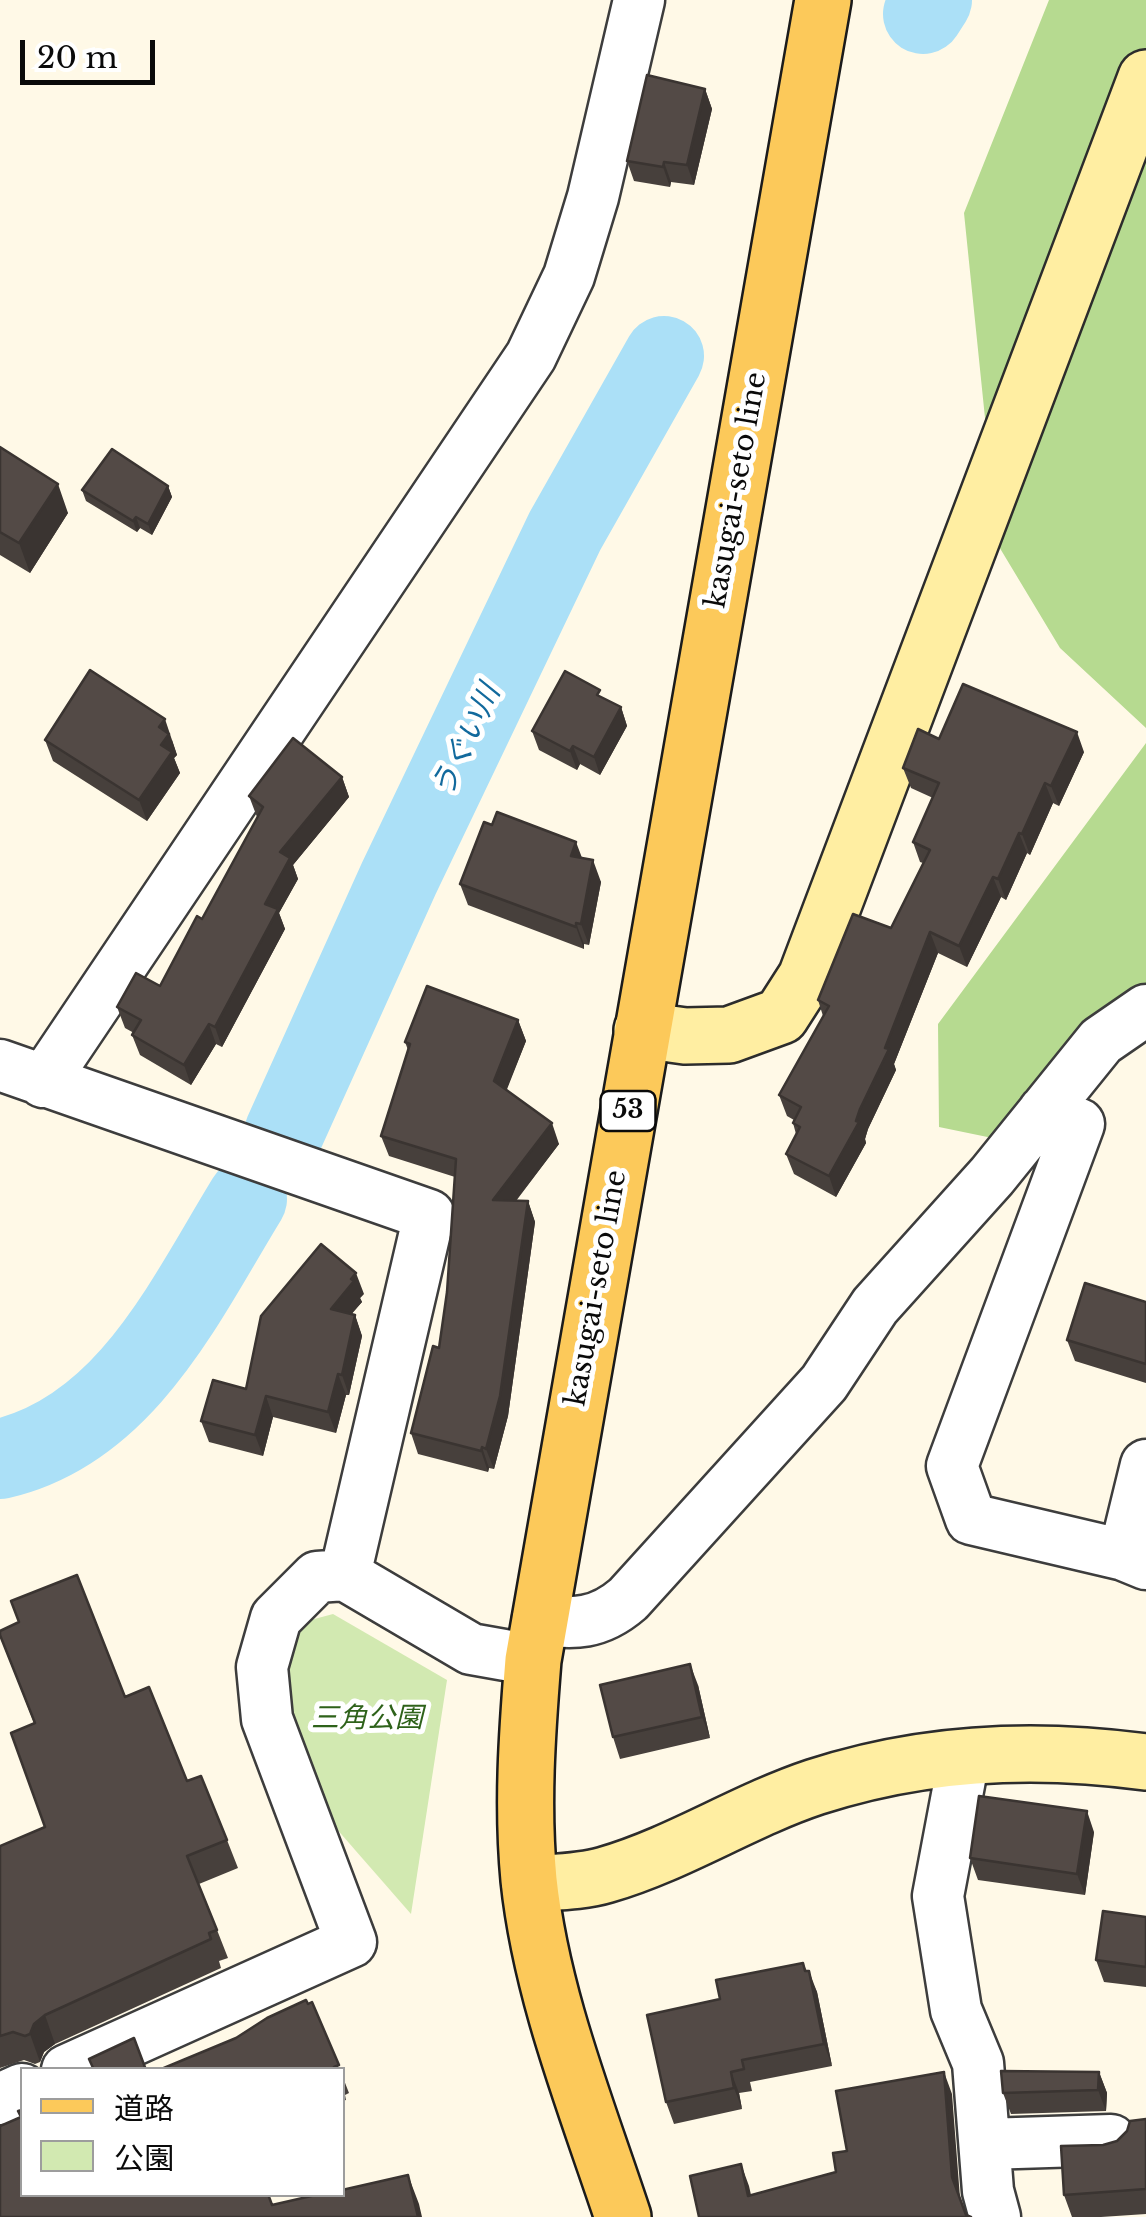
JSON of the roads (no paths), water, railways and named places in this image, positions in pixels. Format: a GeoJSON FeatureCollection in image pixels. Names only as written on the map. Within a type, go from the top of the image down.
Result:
{"type":"FeatureCollection","features":[{"type":"Feature","properties":{"kind":"main road","name":"kasugai-seto line"},"geometry":{"type":"LineString","coordinates":[[622,2217],[560,2024],[530,1884],[524,1770],[535,1640],[823,0]]}},
{"type":"Feature","properties":{"kind":"street"},"geometry":{"type":"LineString","coordinates":[[344,1575],[429,1215],[21,1073],[531,356],[570,276],[639,0]]}},
{"type":"Feature","properties":{"kind":"street"},"geometry":{"type":"LineString","coordinates":[[642,1030],[685,1036],[729,1035],[781,1016],[806,977],[1146,78]]}},
{"type":"Feature","properties":{"kind":"street"},"geometry":{"type":"LineString","coordinates":[[74,2067],[352,1942],[267,1719],[262,1666],[276,1618],[317,1577],[344,1575],[471,1649],[535,1640],[569,1624],[590,1622],[610,1614],[628,1600],[824,1383],[874,1306],[992,1176],[1100,1041],[1146,1010]]}},
{"type":"Feature","properties":{"kind":"street"},"geometry":{"type":"LineString","coordinates":[[1044,1112],[1079,1124],[952,1466],[970,1519],[1135,1560],[1146,1465]]}},
{"type":"Feature","properties":{"kind":"street"},"geometry":{"type":"LineString","coordinates":[[530,1884],[602,1876],[814,1787],[906,1764],[1012,1752],[1146,1762]]}},
{"type":"Feature","properties":{"kind":"street"},"geometry":{"type":"LineString","coordinates":[[964,1758],[938,1896],[956,2010],[978,2063],[988,2192],[995,2217]]}},
{"type":"Feature","properties":{"kind":"street"},"geometry":{"type":"LineString","coordinates":[[986,2144],[1110,2140]]}},
{"type":"Feature","properties":{"kind":"waterway","name":"うぐい川"},"geometry":{"type":"LineString","coordinates":[[923,14],[932,0]]}},
{"type":"Feature","properties":{"kind":"waterway","name":"うぐい川"},"geometry":{"type":"LineString","coordinates":[[284,1133],[399,878],[565,531],[664,356]]}},
{"type":"Feature","properties":{"kind":"waterway","name":"うぐい川"},"geometry":{"type":"LineString","coordinates":[[0,1459],[44,1444],[83,1420],[117,1391],[175,1318],[247,1199]]}},
{"type":"Feature","properties":{"kind":"park label","name":"三角公園"},"geometry":{"type":"Point","coordinates":[367,1719]}}]}
